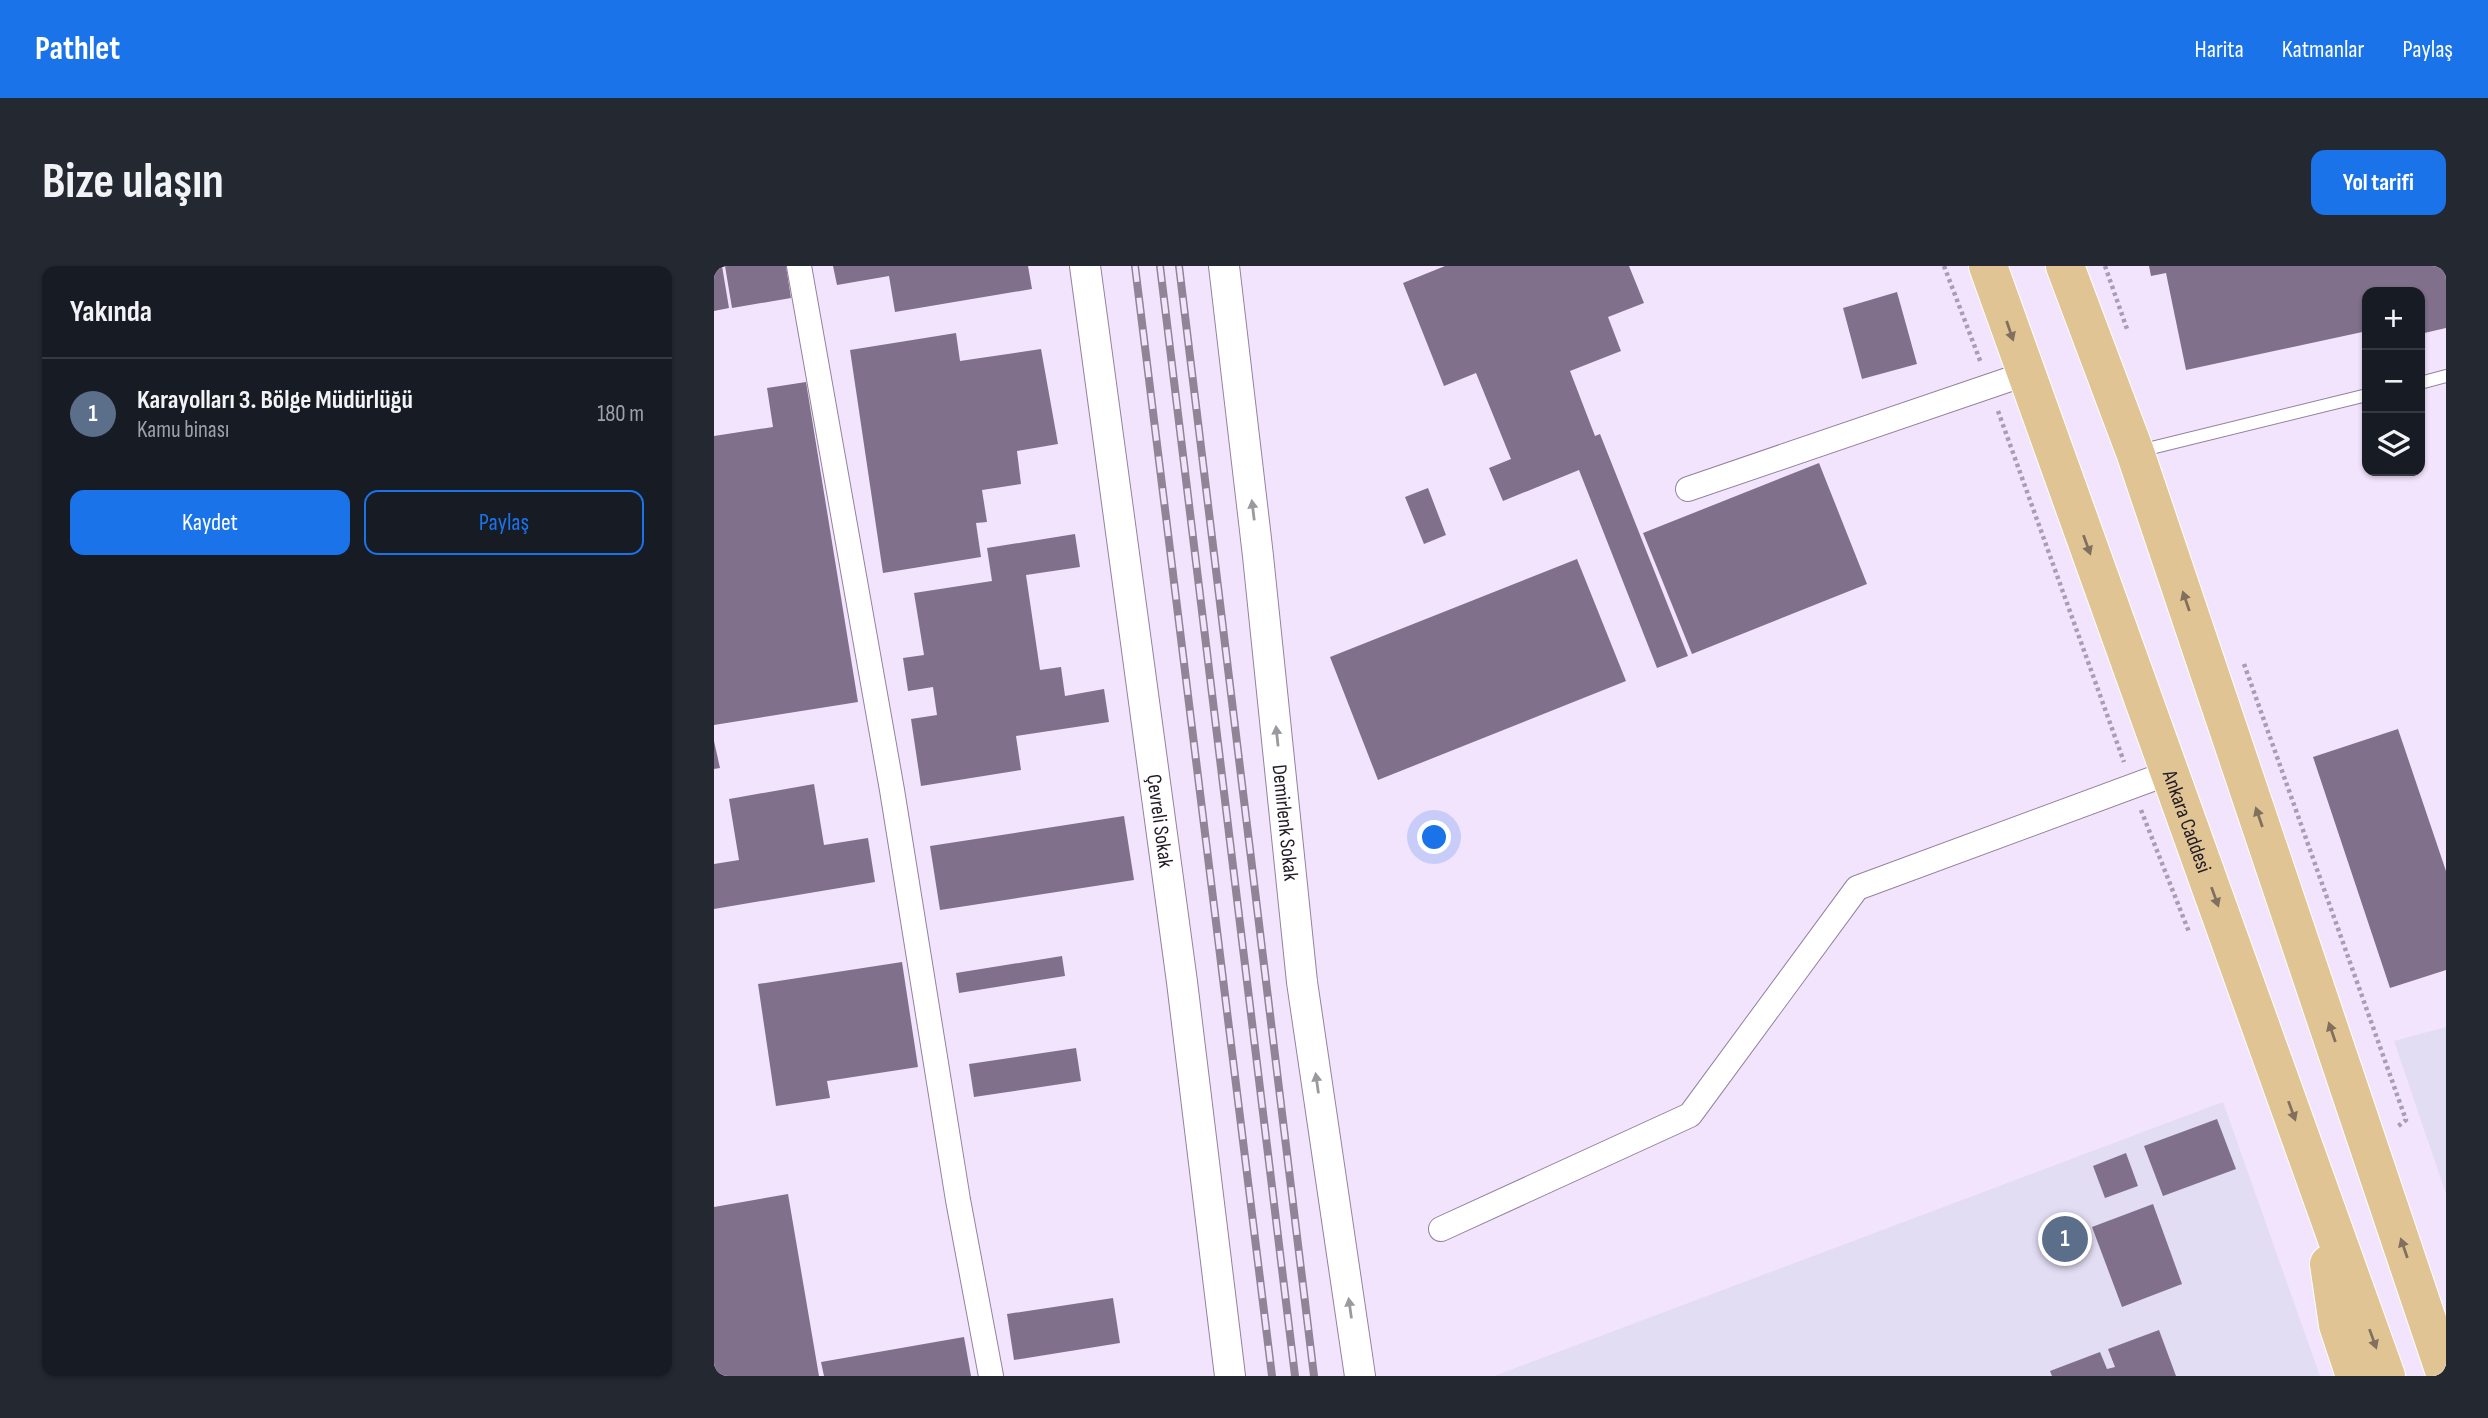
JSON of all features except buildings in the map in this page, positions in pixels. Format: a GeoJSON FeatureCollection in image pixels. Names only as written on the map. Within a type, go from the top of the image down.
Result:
{"type":"FeatureCollection","features":[{"type":"Feature","properties":{"kind":"main road","name":"Ankara Caddesi"},"geometry":{"type":"LineString","coordinates":[[1988,266],[2386,1376]]}},
{"type":"Feature","properties":{"kind":"main road"},"geometry":{"type":"LineString","coordinates":[[2065,266],[2135,452],[2436,1328],[2446,1376]]}},
{"type":"Feature","properties":{"kind":"main road"},"geometry":{"type":"LineString","coordinates":[[2317,1183],[2338,1325],[2355,1376]]}},
{"type":"Feature","properties":{"kind":"street"},"geometry":{"type":"LineString","coordinates":[[799,266],[892,790],[958,1200],[991,1376]]}},
{"type":"Feature","properties":{"kind":"street","name":"Çevreli Sokak"},"geometry":{"type":"LineString","coordinates":[[1085,266],[1182,982],[1230,1376]]}},
{"type":"Feature","properties":{"kind":"street","name":"Demirlenk Sokak"},"geometry":{"type":"LineString","coordinates":[[1224,266],[1258,556],[1302,982],[1360,1376]]}},
{"type":"Feature","properties":{"kind":"street"},"geometry":{"type":"LineString","coordinates":[[1688,489],[2025,374]]}},
{"type":"Feature","properties":{"kind":"street"},"geometry":{"type":"LineString","coordinates":[[1441,1229],[1690,1115],[1857,888],[2171,772]]}},
{"type":"Feature","properties":{"kind":"lane"},"geometry":{"type":"LineString","coordinates":[[2425,382],[2446,376]]}},
{"type":"Feature","properties":{"kind":"lane"},"geometry":{"type":"LineString","coordinates":[[2135,452],[2362,396]]}},
{"type":"Feature","properties":{"kind":"path"},"geometry":{"type":"LineString","coordinates":[[1944,266],[2132,786],[2194,945]]}},
{"type":"Feature","properties":{"kind":"shaded area"},"geometry":{"type":"Polygon","coordinates":[[[2446,1027],[2446,1194],[2394,1041],[2446,1027]]]}},
{"type":"Feature","properties":{"kind":"shaded area"},"geometry":{"type":"Polygon","coordinates":[[[2223,1102],[2320,1376],[1494,1376],[2223,1102]]]}},
{"type":"Feature","properties":{"kind":"railway"},"geometry":{"type":"LineString","coordinates":[[1135,266],[1272,1376]]}},
{"type":"Feature","properties":{"kind":"railway"},"geometry":{"type":"LineString","coordinates":[[1160,266],[1295,1376]]}},
{"type":"Feature","properties":{"kind":"railway"},"geometry":{"type":"LineString","coordinates":[[1179,266],[1314,1376]]}},
{"type":"Feature","properties":{"kind":"place","name":"Karayolları 3. Bölge Müdürlüğü"},"geometry":{"type":"Point","coordinates":[2065,1239]}}]}
